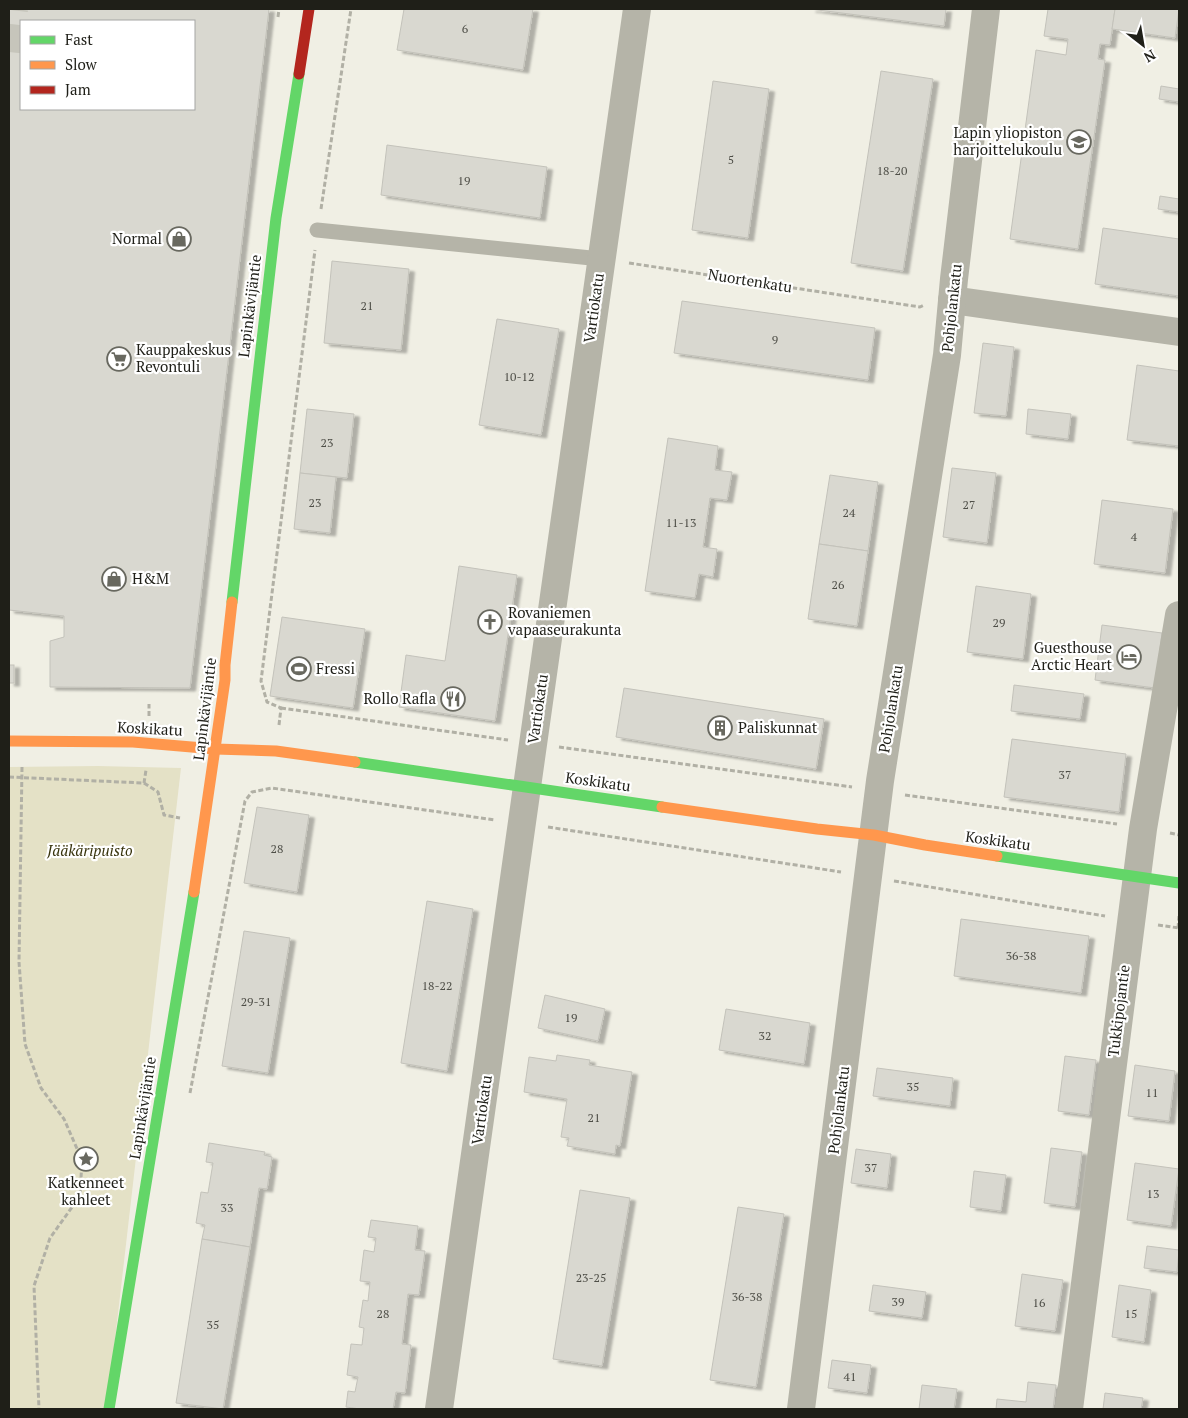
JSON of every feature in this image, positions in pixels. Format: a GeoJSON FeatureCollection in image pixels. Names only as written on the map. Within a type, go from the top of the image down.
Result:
{"type":"FeatureCollection","features":[{"type":"Feature","properties":{"kind":"main road","name":"Lapinkävijäntie"},"geometry":{"type":"LineString","coordinates":[[109,1409],[205,822],[225,680],[252,418],[276,218],[309,9]]}},
{"type":"Feature","properties":{"kind":"main road","name":"Koskikatu"},"geometry":{"type":"LineString","coordinates":[[15,741],[133,742],[215,749],[276,751],[817,829],[874,835],[925,846],[1179,883]]}},
{"type":"Feature","properties":{"kind":"street","name":"Vartiokatu"},"geometry":{"type":"LineString","coordinates":[[439,1409],[637,9]]}},
{"type":"Feature","properties":{"kind":"street","name":"Pohjolankatu"},"geometry":{"type":"LineString","coordinates":[[800,1409],[879,790],[947,355],[986,9]]}},
{"type":"Feature","properties":{"kind":"street"},"geometry":{"type":"LineString","coordinates":[[952,300],[1179,332]]}},
{"type":"Feature","properties":{"kind":"street","name":"Tukkipojantie"},"geometry":{"type":"LineString","coordinates":[[1069,1409],[1130,920],[1143,829],[1179,615]]}},
{"type":"Feature","properties":{"kind":"lane"},"geometry":{"type":"LineString","coordinates":[[317,230],[601,259]]}},
{"type":"Feature","properties":{"kind":"path"},"geometry":{"type":"LineString","coordinates":[[261,681],[317,230],[351,9]]}},
{"type":"Feature","properties":{"kind":"path","name":"Nuortenkatu"},"geometry":{"type":"LineString","coordinates":[[601,259],[920,307],[937,298],[952,300]]}},
{"type":"Feature","properties":{"kind":"path"},"geometry":{"type":"LineString","coordinates":[[281,708],[879,790],[1179,835]]}},
{"type":"Feature","properties":{"kind":"path"},"geometry":{"type":"LineString","coordinates":[[15,741],[19,962],[25,1044],[41,1088],[64,1119],[82,1160],[80,1196],[50,1238],[34,1286],[39,1409]]}},
{"type":"Feature","properties":{"kind":"path"},"geometry":{"type":"LineString","coordinates":[[190,1098],[245,800],[252,792],[272,788],[868,877],[1179,928],[1179,916]]}},
{"type":"Feature","properties":{"kind":"green space","name":"Jääkäripuisto"},"geometry":{"type":"Polygon","coordinates":[[[98,766],[181,768],[107,1409],[9,1409],[9,767],[98,766]]]}},
{"type":"Feature","properties":{"kind":"building","name":"Kauppakeskus Revontuli"},"geometry":{"type":"Polygon","coordinates":[[[9,9],[269,9],[190,688],[50,687],[50,641],[64,637],[64,616],[9,610],[9,9]]]}},
{"type":"Feature","properties":{"kind":"building"},"geometry":{"type":"Polygon","coordinates":[[[404,9],[533,9],[523,70],[397,50],[404,9]]]}},
{"type":"Feature","properties":{"kind":"building"},"geometry":{"type":"Polygon","coordinates":[[[810,9],[946,9],[944,26],[810,9]]]}},
{"type":"Feature","properties":{"kind":"building"},"geometry":{"type":"Polygon","coordinates":[[[1048,9],[1115,9],[1110,45],[1100,44],[1098,59],[1105,60],[1078,249],[1010,239],[1036,50],[1066,55],[1068,39],[1044,36],[1048,9]]]}},
{"type":"Feature","properties":{"kind":"building"},"geometry":{"type":"Polygon","coordinates":[[[1115,9],[1179,9],[1175,38],[1112,29],[1115,9]]]}},
{"type":"Feature","properties":{"kind":"building"},"geometry":{"type":"Polygon","coordinates":[[[881,71],[933,79],[903,271],[851,263],[881,71]]]}},
{"type":"Feature","properties":{"kind":"building"},"geometry":{"type":"Polygon","coordinates":[[[713,81],[769,89],[748,238],[692,230],[713,81]]]}},
{"type":"Feature","properties":{"kind":"building"},"geometry":{"type":"Polygon","coordinates":[[[1161,86],[1179,89],[1179,102],[1159,99],[1161,86]]]}},
{"type":"Feature","properties":{"kind":"building"},"geometry":{"type":"Polygon","coordinates":[[[387,145],[547,167],[540,218],[381,195],[387,145]]]}},
{"type":"Feature","properties":{"kind":"building"},"geometry":{"type":"Polygon","coordinates":[[[1160,196],[1179,199],[1179,212],[1158,209],[1160,196]]]}},
{"type":"Feature","properties":{"kind":"building"},"geometry":{"type":"Polygon","coordinates":[[[1103,228],[1179,239],[1179,296],[1095,284],[1103,228]]]}},
{"type":"Feature","properties":{"kind":"building"},"geometry":{"type":"Polygon","coordinates":[[[332,261],[409,269],[401,350],[324,343],[332,261]]]}},
{"type":"Feature","properties":{"kind":"building"},"geometry":{"type":"Polygon","coordinates":[[[682,301],[875,328],[868,380],[674,353],[682,301]]]}},
{"type":"Feature","properties":{"kind":"building"},"geometry":{"type":"Polygon","coordinates":[[[497,319],[559,329],[541,435],[479,425],[497,319]]]}},
{"type":"Feature","properties":{"kind":"building"},"geometry":{"type":"Polygon","coordinates":[[[983,343],[1014,347],[1006,416],[974,413],[983,343]]]}},
{"type":"Feature","properties":{"kind":"building"},"geometry":{"type":"Polygon","coordinates":[[[1137,365],[1179,371],[1179,446],[1127,440],[1137,365]]]}},
{"type":"Feature","properties":{"kind":"building"},"geometry":{"type":"Polygon","coordinates":[[[307,409],[354,414],[347,478],[300,473],[307,409]]]}},
{"type":"Feature","properties":{"kind":"building"},"geometry":{"type":"Polygon","coordinates":[[[1028,409],[1071,414],[1068,439],[1026,434],[1028,409]]]}},
{"type":"Feature","properties":{"kind":"building"},"geometry":{"type":"Polygon","coordinates":[[[668,438],[718,446],[715,470],[732,472],[727,500],[710,498],[703,547],[717,549],[713,577],[699,574],[695,598],[645,591],[668,438]]]}},
{"type":"Feature","properties":{"kind":"building"},"geometry":{"type":"Polygon","coordinates":[[[952,468],[996,473],[987,543],[943,537],[952,468]]]}},
{"type":"Feature","properties":{"kind":"building"},"geometry":{"type":"Polygon","coordinates":[[[300,473],[336,477],[330,533],[294,529],[300,473]]]}},
{"type":"Feature","properties":{"kind":"building"},"geometry":{"type":"Polygon","coordinates":[[[830,475],[878,482],[868,551],[819,544],[830,475]]]}},
{"type":"Feature","properties":{"kind":"building"},"geometry":{"type":"Polygon","coordinates":[[[1102,500],[1173,509],[1165,573],[1094,564],[1102,500]]]}},
{"type":"Feature","properties":{"kind":"building"},"geometry":{"type":"Polygon","coordinates":[[[819,544],[868,551],[857,626],[808,619],[819,544]]]}},
{"type":"Feature","properties":{"kind":"building"},"geometry":{"type":"Polygon","coordinates":[[[459,566],[517,575],[495,721],[399,707],[406,655],[445,661],[459,566]]]}},
{"type":"Feature","properties":{"kind":"building"},"geometry":{"type":"Polygon","coordinates":[[[976,586],[1031,594],[1023,659],[967,652],[976,586]]]}},
{"type":"Feature","properties":{"kind":"building"},"geometry":{"type":"Polygon","coordinates":[[[282,617],[365,629],[353,708],[270,696],[282,617]]]}},
{"type":"Feature","properties":{"kind":"building","name":"Guesthouse Arctic Heart"},"geometry":{"type":"Polygon","coordinates":[[[1102,625],[1162,633],[1155,688],[1095,680],[1102,625]]]}},
{"type":"Feature","properties":{"kind":"building"},"geometry":{"type":"Polygon","coordinates":[[[9,665],[14,665],[14,683],[9,683],[9,665]]]}},
{"type":"Feature","properties":{"kind":"building"},"geometry":{"type":"Polygon","coordinates":[[[1014,685],[1084,694],[1080,719],[1011,711],[1014,685]]]}},
{"type":"Feature","properties":{"kind":"building","name":"Paliskunnat"},"geometry":{"type":"Polygon","coordinates":[[[624,688],[824,719],[816,769],[616,737],[624,688]]]}},
{"type":"Feature","properties":{"kind":"building"},"geometry":{"type":"Polygon","coordinates":[[[1012,739],[1126,754],[1119,812],[1004,797],[1012,739]]]}},
{"type":"Feature","properties":{"kind":"building"},"geometry":{"type":"Polygon","coordinates":[[[257,807],[309,815],[297,892],[244,883],[257,807]]]}},
{"type":"Feature","properties":{"kind":"building"},"geometry":{"type":"Polygon","coordinates":[[[427,901],[473,909],[447,1071],[401,1063],[427,901]]]}},
{"type":"Feature","properties":{"kind":"building"},"geometry":{"type":"Polygon","coordinates":[[[961,919],[1089,936],[1081,993],[954,976],[961,919]]]}},
{"type":"Feature","properties":{"kind":"building"},"geometry":{"type":"Polygon","coordinates":[[[244,931],[290,938],[268,1073],[222,1066],[244,931]]]}},
{"type":"Feature","properties":{"kind":"building"},"geometry":{"type":"Polygon","coordinates":[[[545,995],[605,1009],[598,1041],[538,1028],[545,995]]]}},
{"type":"Feature","properties":{"kind":"building"},"geometry":{"type":"Polygon","coordinates":[[[726,1009],[810,1023],[804,1064],[719,1050],[726,1009]]]}},
{"type":"Feature","properties":{"kind":"building"},"geometry":{"type":"Polygon","coordinates":[[[557,1055],[590,1060],[589,1065],[632,1072],[620,1146],[616,1145],[615,1154],[567,1146],[569,1138],[561,1137],[567,1099],[524,1092],[529,1057],[556,1061],[557,1055]]]}},
{"type":"Feature","properties":{"kind":"building"},"geometry":{"type":"Polygon","coordinates":[[[1065,1056],[1096,1060],[1089,1115],[1058,1111],[1065,1056]]]}},
{"type":"Feature","properties":{"kind":"building"},"geometry":{"type":"Polygon","coordinates":[[[1135,1065],[1175,1071],[1169,1121],[1128,1116],[1135,1065]]]}},
{"type":"Feature","properties":{"kind":"building"},"geometry":{"type":"Polygon","coordinates":[[[877,1068],[953,1078],[950,1106],[873,1096],[877,1068]]]}},
{"type":"Feature","properties":{"kind":"building"},"geometry":{"type":"Polygon","coordinates":[[[209,1143],[265,1152],[264,1155],[272,1157],[267,1189],[259,1188],[250,1247],[202,1239],[205,1225],[196,1223],[201,1192],[208,1193],[213,1163],[206,1162],[209,1143]]]}},
{"type":"Feature","properties":{"kind":"building"},"geometry":{"type":"Polygon","coordinates":[[[1051,1148],[1082,1152],[1075,1207],[1044,1203],[1051,1148]]]}},
{"type":"Feature","properties":{"kind":"building"},"geometry":{"type":"Polygon","coordinates":[[[856,1149],[891,1154],[887,1188],[851,1183],[856,1149]]]}},
{"type":"Feature","properties":{"kind":"building"},"geometry":{"type":"Polygon","coordinates":[[[1135,1163],[1179,1169],[1171,1226],[1127,1220],[1135,1163]]]}},
{"type":"Feature","properties":{"kind":"building"},"geometry":{"type":"Polygon","coordinates":[[[974,1171],[1006,1175],[1001,1211],[970,1207],[974,1171]]]}},
{"type":"Feature","properties":{"kind":"building"},"geometry":{"type":"Polygon","coordinates":[[[580,1190],[630,1198],[602,1366],[553,1359],[580,1190]]]}},
{"type":"Feature","properties":{"kind":"building"},"geometry":{"type":"Polygon","coordinates":[[[738,1207],[784,1214],[756,1387],[710,1380],[738,1207]]]}},
{"type":"Feature","properties":{"kind":"building"},"geometry":{"type":"Polygon","coordinates":[[[371,1220],[418,1226],[415,1250],[425,1251],[419,1295],[408,1294],[402,1344],[411,1345],[405,1393],[396,1392],[393,1409],[346,1407],[348,1391],[355,1392],[358,1377],[347,1375],[351,1344],[362,1345],[364,1328],[359,1327],[363,1300],[368,1301],[370,1282],[360,1281],[364,1250],[374,1252],[376,1238],[368,1237],[371,1220]]]}},
{"type":"Feature","properties":{"kind":"building"},"geometry":{"type":"Polygon","coordinates":[[[202,1239],[250,1247],[223,1409],[176,1403],[202,1239]]]}},
{"type":"Feature","properties":{"kind":"building"},"geometry":{"type":"Polygon","coordinates":[[[1147,1246],[1179,1250],[1177,1272],[1144,1268],[1147,1246]]]}},
{"type":"Feature","properties":{"kind":"building"},"geometry":{"type":"Polygon","coordinates":[[[1022,1274],[1063,1280],[1055,1331],[1015,1326],[1022,1274]]]}},
{"type":"Feature","properties":{"kind":"building"},"geometry":{"type":"Polygon","coordinates":[[[873,1285],[926,1292],[922,1318],[869,1311],[873,1285]]]}},
{"type":"Feature","properties":{"kind":"building"},"geometry":{"type":"Polygon","coordinates":[[[1119,1285],[1151,1290],[1144,1342],[1112,1337],[1119,1285]]]}},
{"type":"Feature","properties":{"kind":"building"},"geometry":{"type":"Polygon","coordinates":[[[832,1360],[871,1365],[867,1393],[828,1388],[832,1360]]]}},
{"type":"Feature","properties":{"kind":"building"},"geometry":{"type":"Polygon","coordinates":[[[1028,1382],[1056,1385],[1053,1409],[996,1409],[997,1399],[1026,1402],[1028,1382]]]}},
{"type":"Feature","properties":{"kind":"building"},"geometry":{"type":"Polygon","coordinates":[[[922,1385],[957,1389],[954,1409],[919,1409],[922,1385]]]}},
{"type":"Feature","properties":{"kind":"building"},"geometry":{"type":"Polygon","coordinates":[[[1105,1393],[1143,1398],[1141,1409],[1103,1409],[1105,1393]]]}},
{"type":"Feature","properties":{"kind":"tunnel"},"geometry":{"type":"LineString","coordinates":[[9,52],[14,9]]}},
{"type":"Feature","properties":{"kind":"traffic: fast"},"geometry":{"type":"LineString","coordinates":[[232,602],[276,218],[299,74]]}},
{"type":"Feature","properties":{"kind":"traffic: fast"},"geometry":{"type":"LineString","coordinates":[[355,762],[662,807]]}},
{"type":"Feature","properties":{"kind":"traffic: fast"},"geometry":{"type":"LineString","coordinates":[[997,856],[1179,883]]}},
{"type":"Feature","properties":{"kind":"traffic: fast"},"geometry":{"type":"LineString","coordinates":[[109,1409],[194,892]]}},
{"type":"Feature","properties":{"kind":"traffic: slow"},"geometry":{"type":"LineString","coordinates":[[194,892],[225,680],[232,602]]}},
{"type":"Feature","properties":{"kind":"traffic: slow"},"geometry":{"type":"LineString","coordinates":[[9,741],[133,742],[215,749],[276,751],[355,762]]}},
{"type":"Feature","properties":{"kind":"traffic: slow"},"geometry":{"type":"LineString","coordinates":[[662,807],[817,829],[874,835],[997,856]]}},
{"type":"Feature","properties":{"kind":"traffic: jam"},"geometry":{"type":"LineString","coordinates":[[299,74],[309,9]]}},
{"type":"Feature","properties":{"kind":"place","name":"Lapin yliopiston harjoittelukoulu"},"geometry":{"type":"Point","coordinates":[1079,142]}},
{"type":"Feature","properties":{"kind":"place","name":"Normal"},"geometry":{"type":"Point","coordinates":[179,239]}},
{"type":"Feature","properties":{"kind":"place","name":"Kauppakeskus Revontuli"},"geometry":{"type":"Point","coordinates":[119,359]}},
{"type":"Feature","properties":{"kind":"place","name":"H&M"},"geometry":{"type":"Point","coordinates":[114,579]}},
{"type":"Feature","properties":{"kind":"place","name":"Rovaniemen vapaaseurakunta"},"geometry":{"type":"Point","coordinates":[490,622]}},
{"type":"Feature","properties":{"kind":"place","name":"Guesthouse Arctic Heart"},"geometry":{"type":"Point","coordinates":[1129,657]}},
{"type":"Feature","properties":{"kind":"place","name":"Fressi"},"geometry":{"type":"Point","coordinates":[299,669]}},
{"type":"Feature","properties":{"kind":"place","name":"Rollo Rafla"},"geometry":{"type":"Point","coordinates":[453,699]}},
{"type":"Feature","properties":{"kind":"place","name":"Paliskunnat"},"geometry":{"type":"Point","coordinates":[720,728]}},
{"type":"Feature","properties":{"kind":"place","name":"Katkenneet kahleet"},"geometry":{"type":"Point","coordinates":[86,1159]}}]}
